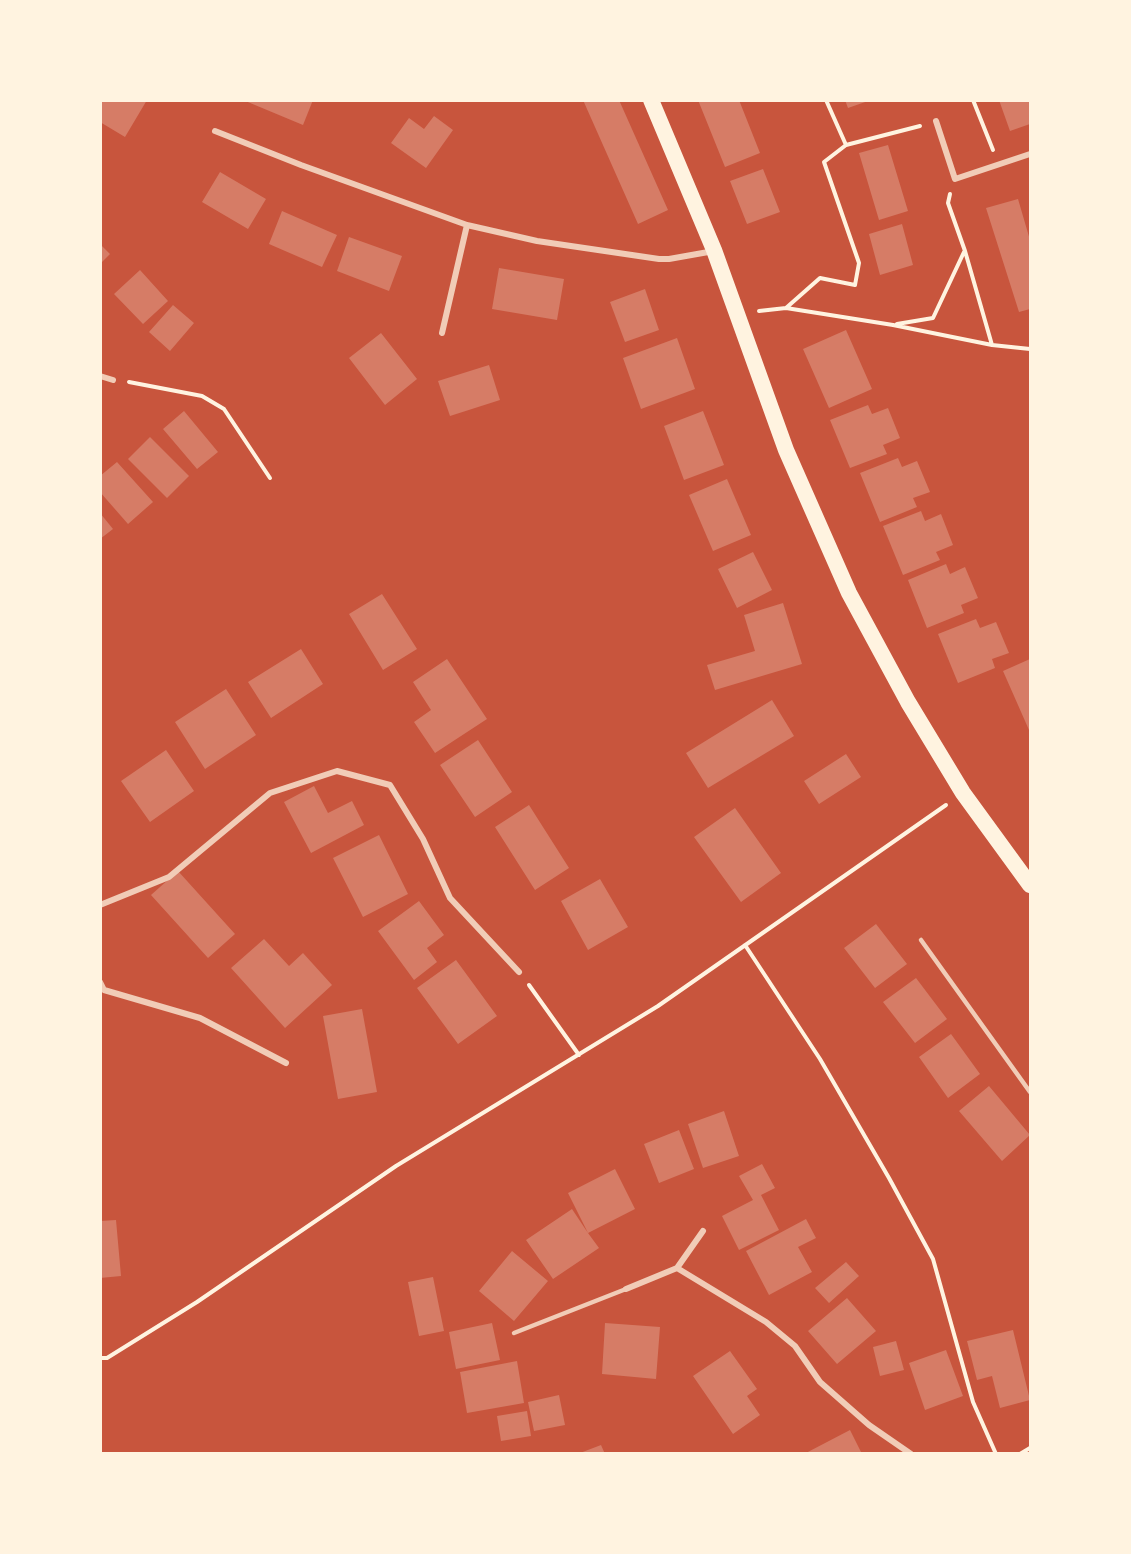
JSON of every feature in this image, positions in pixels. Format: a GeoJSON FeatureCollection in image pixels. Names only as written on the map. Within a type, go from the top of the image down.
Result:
{"type":"FeatureCollection","features":[{"type":"Feature","properties":{"kind":"highway"},"geometry":{"type":"LineString","coordinates":[[651,100],[714,250],[786,450],[849,593],[902,692],[963,793],[1030,885]]}},
{"type":"Feature","properties":{"kind":"street"},"geometry":{"type":"LineString","coordinates":[[936,122],[955,179],[1030,154]]}},
{"type":"Feature","properties":{"kind":"street"},"geometry":{"type":"LineString","coordinates":[[215,131],[467,225],[537,241],[659,259],[714,250]]}},
{"type":"Feature","properties":{"kind":"street"},"geometry":{"type":"LineString","coordinates":[[442,333],[467,225]]}},
{"type":"Feature","properties":{"kind":"street"},"geometry":{"type":"LineString","coordinates":[[100,376],[113,380]]}},
{"type":"Feature","properties":{"kind":"street"},"geometry":{"type":"LineString","coordinates":[[100,905],[169,877],[270,793],[337,771],[390,785],[423,839],[450,898],[519,972]]}},
{"type":"Feature","properties":{"kind":"street"},"geometry":{"type":"LineString","coordinates":[[100,982],[105,990],[200,1018],[286,1063]]}},
{"type":"Feature","properties":{"kind":"street"},"geometry":{"type":"LineString","coordinates":[[626,1289],[677,1268],[703,1231]]}},
{"type":"Feature","properties":{"kind":"street"},"geometry":{"type":"LineString","coordinates":[[677,1268],[766,1322],[795,1346],[820,1382],[868,1425],[911,1454]]}},
{"type":"Feature","properties":{"kind":"lane"},"geometry":{"type":"LineString","coordinates":[[921,940],[1030,1092]]}},
{"type":"Feature","properties":{"kind":"lane"},"geometry":{"type":"LineString","coordinates":[[514,1333],[626,1289]]}},
{"type":"Feature","properties":{"kind":"path"},"geometry":{"type":"LineString","coordinates":[[826,100],[846,145]]}},
{"type":"Feature","properties":{"kind":"path"},"geometry":{"type":"LineString","coordinates":[[973,100],[999,165]]}},
{"type":"Feature","properties":{"kind":"path"},"geometry":{"type":"LineString","coordinates":[[786,309],[820,278],[855,285],[859,263],[824,162],[846,145],[936,122]]}},
{"type":"Feature","properties":{"kind":"path"},"geometry":{"type":"LineString","coordinates":[[955,179],[948,203],[965,251],[992,345]]}},
{"type":"Feature","properties":{"kind":"path"},"geometry":{"type":"LineString","coordinates":[[893,325],[933,318],[965,251]]}},
{"type":"Feature","properties":{"kind":"path"},"geometry":{"type":"LineString","coordinates":[[737,314],[786,309],[893,325],[992,345],[1030,349]]}},
{"type":"Feature","properties":{"kind":"path"},"geometry":{"type":"LineString","coordinates":[[113,380],[202,396],[224,408],[270,478]]}},
{"type":"Feature","properties":{"kind":"path"},"geometry":{"type":"LineString","coordinates":[[100,1358],[107,1358],[197,1302],[396,1166],[658,1006],[963,793]]}},
{"type":"Feature","properties":{"kind":"path"},"geometry":{"type":"LineString","coordinates":[[746,945],[820,1059],[933,1259],[973,1402],[996,1454]]}},
{"type":"Feature","properties":{"kind":"path"},"geometry":{"type":"LineString","coordinates":[[519,972],[579,1055]]}},
{"type":"Feature","properties":{"kind":"path"},"geometry":{"type":"LineString","coordinates":[[1020,1454],[1030,1448]]}},
{"type":"Feature","properties":{"kind":"building"},"geometry":{"type":"Polygon","coordinates":[[[100,100],[147,100],[125,137],[100,122],[100,100]]]}},
{"type":"Feature","properties":{"kind":"building"},"geometry":{"type":"Polygon","coordinates":[[[243,100],[313,100],[303,125],[243,100]]]}},
{"type":"Feature","properties":{"kind":"building"},"geometry":{"type":"Polygon","coordinates":[[[583,100],[619,100],[668,210],[638,224],[583,100]]]}},
{"type":"Feature","properties":{"kind":"building"},"geometry":{"type":"Polygon","coordinates":[[[698,100],[739,100],[760,153],[725,167],[698,100]]]}},
{"type":"Feature","properties":{"kind":"building"},"geometry":{"type":"Polygon","coordinates":[[[845,100],[868,100],[868,101],[848,108],[845,100]]]}},
{"type":"Feature","properties":{"kind":"building"},"geometry":{"type":"Polygon","coordinates":[[[999,100],[1030,100],[1030,124],[1010,131],[999,100]]]}},
{"type":"Feature","properties":{"kind":"building"},"geometry":{"type":"Polygon","coordinates":[[[434,116],[453,130],[426,168],[391,143],[409,118],[424,129],[434,116]]]}},
{"type":"Feature","properties":{"kind":"building"},"geometry":{"type":"Polygon","coordinates":[[[888,145],[908,211],[879,220],[859,153],[888,145]]]}},
{"type":"Feature","properties":{"kind":"building"},"geometry":{"type":"Polygon","coordinates":[[[763,169],[780,212],[747,224],[730,181],[763,169]]]}},
{"type":"Feature","properties":{"kind":"building"},"geometry":{"type":"Polygon","coordinates":[[[220,172],[266,199],[248,229],[202,202],[220,172]]]}},
{"type":"Feature","properties":{"kind":"building"},"geometry":{"type":"Polygon","coordinates":[[[1018,199],[1030,240],[1030,309],[1019,312],[986,208],[1018,199]]]}},
{"type":"Feature","properties":{"kind":"building"},"geometry":{"type":"Polygon","coordinates":[[[282,211],[337,235],[322,267],[269,244],[282,211]]]}},
{"type":"Feature","properties":{"kind":"building"},"geometry":{"type":"Polygon","coordinates":[[[902,224],[913,265],[880,275],[869,234],[902,224]]]}},
{"type":"Feature","properties":{"kind":"building"},"geometry":{"type":"Polygon","coordinates":[[[349,237],[402,256],[389,291],[337,271],[349,237]]]}},
{"type":"Feature","properties":{"kind":"building"},"geometry":{"type":"Polygon","coordinates":[[[100,244],[110,254],[100,264],[100,244]]]}},
{"type":"Feature","properties":{"kind":"building"},"geometry":{"type":"Polygon","coordinates":[[[499,268],[564,279],[557,320],[492,309],[499,268]]]}},
{"type":"Feature","properties":{"kind":"building"},"geometry":{"type":"Polygon","coordinates":[[[140,270],[168,301],[143,324],[114,294],[140,270]]]}},
{"type":"Feature","properties":{"kind":"building"},"geometry":{"type":"Polygon","coordinates":[[[645,289],[659,330],[625,342],[610,302],[645,289]]]}},
{"type":"Feature","properties":{"kind":"building"},"geometry":{"type":"Polygon","coordinates":[[[173,305],[194,323],[170,351],[149,332],[173,305]]]}},
{"type":"Feature","properties":{"kind":"building"},"geometry":{"type":"Polygon","coordinates":[[[846,330],[872,389],[829,408],[803,349],[846,330]]]}},
{"type":"Feature","properties":{"kind":"building"},"geometry":{"type":"Polygon","coordinates":[[[381,333],[417,379],[385,405],[349,358],[381,333]]]}},
{"type":"Feature","properties":{"kind":"building"},"geometry":{"type":"Polygon","coordinates":[[[677,338],[695,389],[641,409],[623,358],[677,338]]]}},
{"type":"Feature","properties":{"kind":"building"},"geometry":{"type":"Polygon","coordinates":[[[489,365],[500,400],[450,416],[438,381],[489,365]]]}},
{"type":"Feature","properties":{"kind":"building"},"geometry":{"type":"Polygon","coordinates":[[[868,405],[872,414],[888,408],[900,438],[883,445],[887,454],[850,468],[830,420],[868,405]]]}},
{"type":"Feature","properties":{"kind":"building"},"geometry":{"type":"Polygon","coordinates":[[[184,411],[218,452],[197,469],[163,429],[184,411]]]}},
{"type":"Feature","properties":{"kind":"building"},"geometry":{"type":"Polygon","coordinates":[[[703,411],[724,465],[684,480],[664,426],[703,411]]]}},
{"type":"Feature","properties":{"kind":"building"},"geometry":{"type":"Polygon","coordinates":[[[150,437],[189,476],[167,498],[128,459],[150,437]]]}},
{"type":"Feature","properties":{"kind":"building"},"geometry":{"type":"Polygon","coordinates":[[[898,458],[902,467],[917,461],[930,492],[913,498],[917,507],[880,522],[860,473],[898,458]]]}},
{"type":"Feature","properties":{"kind":"building"},"geometry":{"type":"Polygon","coordinates":[[[117,462],[153,502],[128,524],[100,492],[100,476],[117,462]]]}},
{"type":"Feature","properties":{"kind":"building"},"geometry":{"type":"Polygon","coordinates":[[[727,479],[751,535],[713,551],[689,495],[727,479]]]}},
{"type":"Feature","properties":{"kind":"building"},"geometry":{"type":"Polygon","coordinates":[[[921,511],[925,521],[941,514],[953,545],[936,552],[940,560],[903,575],[883,526],[921,511]]]}},
{"type":"Feature","properties":{"kind":"building"},"geometry":{"type":"Polygon","coordinates":[[[100,513],[113,529],[100,539],[100,513]]]}},
{"type":"Feature","properties":{"kind":"building"},"geometry":{"type":"Polygon","coordinates":[[[753,552],[772,590],[737,608],[718,569],[753,552]]]}},
{"type":"Feature","properties":{"kind":"building"},"geometry":{"type":"Polygon","coordinates":[[[946,564],[950,574],[965,567],[978,598],[961,605],[964,613],[927,628],[908,580],[946,564]]]}},
{"type":"Feature","properties":{"kind":"building"},"geometry":{"type":"Polygon","coordinates":[[[382,594],[417,649],[383,670],[349,614],[382,594]]]}},
{"type":"Feature","properties":{"kind":"building"},"geometry":{"type":"Polygon","coordinates":[[[783,603],[802,664],[715,690],[707,665],[755,651],[744,615],[783,603]]]}},
{"type":"Feature","properties":{"kind":"building"},"geometry":{"type":"Polygon","coordinates":[[[976,619],[980,628],[996,622],[1009,653],[992,659],[995,668],[958,683],[938,634],[976,619]]]}},
{"type":"Feature","properties":{"kind":"building"},"geometry":{"type":"Polygon","coordinates":[[[301,649],[323,684],[271,718],[248,682],[301,649]]]}},
{"type":"Feature","properties":{"kind":"building"},"geometry":{"type":"Polygon","coordinates":[[[447,659],[487,719],[435,753],[414,722],[431,710],[413,682],[447,659]]]}},
{"type":"Feature","properties":{"kind":"building"},"geometry":{"type":"Polygon","coordinates":[[[1030,659],[1030,730],[1029,730],[1003,671],[1030,659]]]}},
{"type":"Feature","properties":{"kind":"building"},"geometry":{"type":"Polygon","coordinates":[[[226,689],[256,735],[205,769],[175,722],[226,689]]]}},
{"type":"Feature","properties":{"kind":"building"},"geometry":{"type":"Polygon","coordinates":[[[772,700],[794,736],[708,788],[686,753],[772,700]]]}},
{"type":"Feature","properties":{"kind":"building"},"geometry":{"type":"Polygon","coordinates":[[[478,740],[512,792],[475,817],[440,765],[478,740]]]}},
{"type":"Feature","properties":{"kind":"building"},"geometry":{"type":"Polygon","coordinates":[[[166,750],[194,791],[150,822],[121,781],[166,750]]]}},
{"type":"Feature","properties":{"kind":"building"},"geometry":{"type":"Polygon","coordinates":[[[846,754],[861,777],[819,804],[804,781],[846,754]]]}},
{"type":"Feature","properties":{"kind":"building"},"geometry":{"type":"Polygon","coordinates":[[[314,786],[328,813],[352,801],[364,825],[311,853],[284,802],[314,786]]]}},
{"type":"Feature","properties":{"kind":"building"},"geometry":{"type":"Polygon","coordinates":[[[529,805],[569,868],[535,890],[495,827],[529,805]]]}},
{"type":"Feature","properties":{"kind":"building"},"geometry":{"type":"Polygon","coordinates":[[[735,808],[781,873],[741,902],[694,837],[735,808]]]}},
{"type":"Feature","properties":{"kind":"building"},"geometry":{"type":"Polygon","coordinates":[[[379,835],[408,894],[363,917],[333,858],[379,835]]]}},
{"type":"Feature","properties":{"kind":"building"},"geometry":{"type":"Polygon","coordinates":[[[178,871],[235,934],[208,958],[151,895],[178,871]]]}},
{"type":"Feature","properties":{"kind":"building"},"geometry":{"type":"Polygon","coordinates":[[[600,879],[628,927],[588,950],[561,901],[600,879]]]}},
{"type":"Feature","properties":{"kind":"building"},"geometry":{"type":"Polygon","coordinates":[[[419,901],[444,935],[427,948],[437,962],[414,980],[378,931],[419,901]]]}},
{"type":"Feature","properties":{"kind":"building"},"geometry":{"type":"Polygon","coordinates":[[[876,924],[907,964],[875,988],[844,948],[876,924]]]}},
{"type":"Feature","properties":{"kind":"building"},"geometry":{"type":"Polygon","coordinates":[[[264,939],[289,966],[303,953],[332,985],[285,1028],[231,968],[264,939]]]}},
{"type":"Feature","properties":{"kind":"building"},"geometry":{"type":"Polygon","coordinates":[[[456,960],[497,1016],[458,1044],[417,988],[456,960]]]}},
{"type":"Feature","properties":{"kind":"building"},"geometry":{"type":"Polygon","coordinates":[[[916,978],[947,1019],[915,1043],[883,1002],[916,978]]]}},
{"type":"Feature","properties":{"kind":"building"},"geometry":{"type":"Polygon","coordinates":[[[362,1009],[377,1092],[338,1099],[323,1016],[362,1009]]]}},
{"type":"Feature","properties":{"kind":"building"},"geometry":{"type":"Polygon","coordinates":[[[951,1034],[980,1074],[948,1098],[919,1057],[951,1034]]]}},
{"type":"Feature","properties":{"kind":"building"},"geometry":{"type":"Polygon","coordinates":[[[989,1086],[1030,1135],[1002,1161],[959,1111],[989,1086]]]}},
{"type":"Feature","properties":{"kind":"building"},"geometry":{"type":"Polygon","coordinates":[[[724,1111],[739,1156],[703,1168],[688,1124],[724,1111]]]}},
{"type":"Feature","properties":{"kind":"building"},"geometry":{"type":"Polygon","coordinates":[[[679,1130],[694,1169],[659,1183],[644,1144],[679,1130]]]}},
{"type":"Feature","properties":{"kind":"building"},"geometry":{"type":"Polygon","coordinates":[[[762,1164],[775,1188],[761,1195],[779,1230],[739,1250],[722,1216],[753,1200],[739,1176],[762,1164]]]}},
{"type":"Feature","properties":{"kind":"building"},"geometry":{"type":"Polygon","coordinates":[[[615,1169],[635,1209],[588,1233],[568,1193],[615,1169]]]}},
{"type":"Feature","properties":{"kind":"building"},"geometry":{"type":"Polygon","coordinates":[[[572,1209],[599,1248],[553,1279],[526,1240],[572,1209]]]}},
{"type":"Feature","properties":{"kind":"building"},"geometry":{"type":"Polygon","coordinates":[[[806,1219],[816,1238],[798,1247],[812,1272],[769,1295],[746,1251],[806,1219]]]}},
{"type":"Feature","properties":{"kind":"building"},"geometry":{"type":"Polygon","coordinates":[[[116,1220],[121,1276],[100,1278],[100,1221],[116,1220]]]}},
{"type":"Feature","properties":{"kind":"building"},"geometry":{"type":"Polygon","coordinates":[[[512,1251],[548,1281],[514,1321],[479,1291],[512,1251]]]}},
{"type":"Feature","properties":{"kind":"building"},"geometry":{"type":"Polygon","coordinates":[[[846,1262],[859,1276],[829,1303],[815,1288],[846,1262]]]}},
{"type":"Feature","properties":{"kind":"building"},"geometry":{"type":"Polygon","coordinates":[[[433,1277],[444,1331],[419,1336],[408,1282],[433,1277]]]}},
{"type":"Feature","properties":{"kind":"building"},"geometry":{"type":"Polygon","coordinates":[[[847,1298],[876,1331],[837,1364],[808,1331],[847,1298]]]}},
{"type":"Feature","properties":{"kind":"building"},"geometry":{"type":"Polygon","coordinates":[[[492,1323],[500,1360],[456,1369],[449,1332],[492,1323]]]}},
{"type":"Feature","properties":{"kind":"building"},"geometry":{"type":"Polygon","coordinates":[[[605,1323],[660,1327],[656,1379],[602,1374],[605,1323]]]}},
{"type":"Feature","properties":{"kind":"building"},"geometry":{"type":"Polygon","coordinates":[[[1013,1330],[1030,1400],[1000,1408],[992,1376],[977,1380],[967,1341],[1013,1330]]]}},
{"type":"Feature","properties":{"kind":"building"},"geometry":{"type":"Polygon","coordinates":[[[896,1341],[904,1370],[880,1376],[873,1347],[896,1341]]]}},
{"type":"Feature","properties":{"kind":"building"},"geometry":{"type":"Polygon","coordinates":[[[946,1350],[963,1396],[925,1410],[909,1363],[946,1350]]]}},
{"type":"Feature","properties":{"kind":"building"},"geometry":{"type":"Polygon","coordinates":[[[730,1351],[757,1389],[747,1396],[760,1415],[733,1434],[693,1376],[730,1351]]]}},
{"type":"Feature","properties":{"kind":"building"},"geometry":{"type":"Polygon","coordinates":[[[517,1361],[524,1403],[467,1413],[460,1372],[517,1361]]]}},
{"type":"Feature","properties":{"kind":"building"},"geometry":{"type":"Polygon","coordinates":[[[559,1395],[565,1425],[534,1431],[528,1402],[559,1395]]]}},
{"type":"Feature","properties":{"kind":"building"},"geometry":{"type":"Polygon","coordinates":[[[527,1411],[531,1436],[501,1441],[497,1416],[527,1411]]]}},
{"type":"Feature","properties":{"kind":"building"},"geometry":{"type":"Polygon","coordinates":[[[850,1430],[862,1454],[804,1454],[850,1430]]]}},
{"type":"Feature","properties":{"kind":"building"},"geometry":{"type":"Polygon","coordinates":[[[601,1445],[605,1454],[580,1454],[580,1453],[601,1445]]]}}]}
